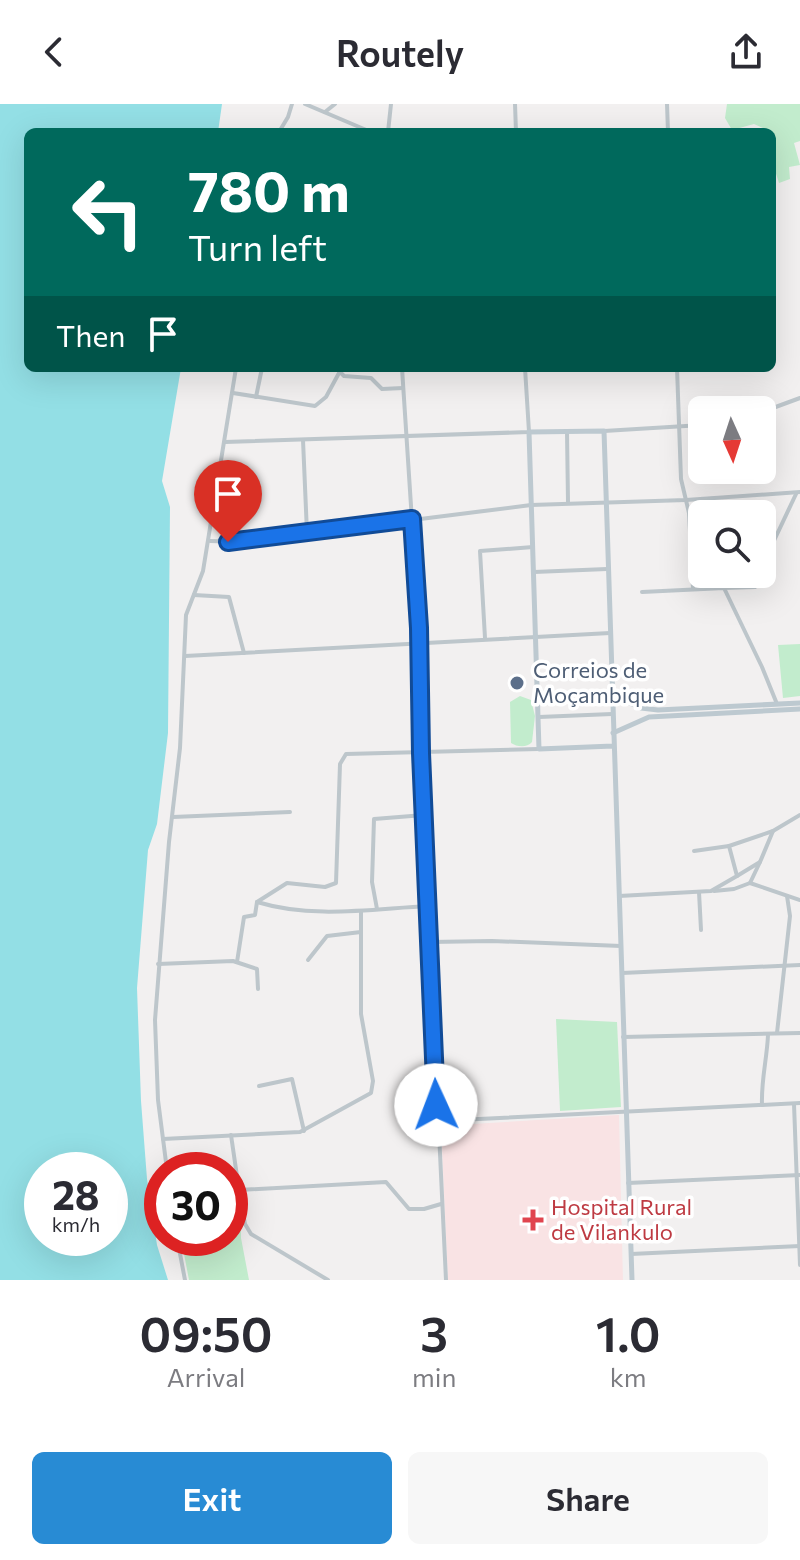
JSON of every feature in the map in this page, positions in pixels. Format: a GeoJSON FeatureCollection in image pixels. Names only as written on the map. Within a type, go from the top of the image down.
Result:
{"type":"FeatureCollection","features":[{"type":"Feature","properties":{"kind":"main road"},"geometry":{"type":"LineString","coordinates":[[613,746],[539,749],[529,432],[604,431],[632,1280]]}},
{"type":"Feature","properties":{"kind":"main road"},"geometry":{"type":"LineString","coordinates":[[612,695],[641,708],[658,710],[777,704],[800,706]]}},
{"type":"Feature","properties":{"kind":"main road"},"geometry":{"type":"LineString","coordinates":[[613,733],[649,717],[800,706]]}},
{"type":"Feature","properties":{"kind":"street"},"geometry":{"type":"LineString","coordinates":[[281,128],[292,104]]}},
{"type":"Feature","properties":{"kind":"street"},"geometry":{"type":"LineString","coordinates":[[305,104],[362,128]]}},
{"type":"Feature","properties":{"kind":"street"},"geometry":{"type":"LineString","coordinates":[[325,112],[335,104]]}},
{"type":"Feature","properties":{"kind":"street"},"geometry":{"type":"LineString","coordinates":[[388,128],[391,104]]}},
{"type":"Feature","properties":{"kind":"street"},"geometry":{"type":"LineString","coordinates":[[515,104],[516,128]]}},
{"type":"Feature","properties":{"kind":"street"},"geometry":{"type":"LineString","coordinates":[[667,104],[668,128]]}},
{"type":"Feature","properties":{"kind":"street"},"geometry":{"type":"LineString","coordinates":[[165,1152],[155,1039],[158,964],[180,748],[187,609],[203,571],[236,372]]}},
{"type":"Feature","properties":{"kind":"street"},"geometry":{"type":"LineString","coordinates":[[256,398],[261,372]]}},
{"type":"Feature","properties":{"kind":"street"},"geometry":{"type":"LineString","coordinates":[[233,393],[315,406],[326,397],[337,372]]}},
{"type":"Feature","properties":{"kind":"street"},"geometry":{"type":"LineString","coordinates":[[342,372],[371,378],[382,389],[403,388]]}},
{"type":"Feature","properties":{"kind":"street"},"geometry":{"type":"LineString","coordinates":[[402,372],[419,628],[421,753],[446,1280]]}},
{"type":"Feature","properties":{"kind":"street"},"geometry":{"type":"LineString","coordinates":[[225,442],[529,432],[525,372]]}},
{"type":"Feature","properties":{"kind":"street"},"geometry":{"type":"LineString","coordinates":[[677,372],[681,479],[691,538],[693,589]]}},
{"type":"Feature","properties":{"kind":"street"},"geometry":{"type":"LineString","coordinates":[[776,407],[800,398]]}},
{"type":"Feature","properties":{"kind":"street"},"geometry":{"type":"LineString","coordinates":[[604,431],[688,426]]}},
{"type":"Feature","properties":{"kind":"street"},"geometry":{"type":"LineString","coordinates":[[566,431],[568,502]]}},
{"type":"Feature","properties":{"kind":"street"},"geometry":{"type":"LineString","coordinates":[[303,440],[307,533]]}},
{"type":"Feature","properties":{"kind":"street"},"geometry":{"type":"LineString","coordinates":[[209,541],[239,542],[531,505],[798,493]]}},
{"type":"Feature","properties":{"kind":"street"},"geometry":{"type":"LineString","coordinates":[[776,537],[798,493]]}},
{"type":"Feature","properties":{"kind":"street"},"geometry":{"type":"LineString","coordinates":[[485,639],[480,551],[533,547]]}},
{"type":"Feature","properties":{"kind":"street"},"geometry":{"type":"LineString","coordinates":[[534,572],[607,569]]}},
{"type":"Feature","properties":{"kind":"street"},"geometry":{"type":"LineString","coordinates":[[642,592],[724,588],[777,704]]}},
{"type":"Feature","properties":{"kind":"street"},"geometry":{"type":"LineString","coordinates":[[193,595],[229,597],[244,653]]}},
{"type":"Feature","properties":{"kind":"street"},"geometry":{"type":"LineString","coordinates":[[185,656],[610,633]]}},
{"type":"Feature","properties":{"kind":"street"},"geometry":{"type":"LineString","coordinates":[[539,717],[612,714]]}},
{"type":"Feature","properties":{"kind":"street"},"geometry":{"type":"LineString","coordinates":[[237,962],[244,917],[255,915],[257,902],[287,883],[325,887],[336,883],[340,764],[346,754],[539,749]]}},
{"type":"Feature","properties":{"kind":"street"},"geometry":{"type":"LineString","coordinates":[[173,817],[290,812]]}},
{"type":"Feature","properties":{"kind":"street"},"geometry":{"type":"LineString","coordinates":[[377,910],[372,882],[374,819],[424,815]]}},
{"type":"Feature","properties":{"kind":"street"},"geometry":{"type":"LineString","coordinates":[[694,851],[729,846],[773,831],[800,815]]}},
{"type":"Feature","properties":{"kind":"street"},"geometry":{"type":"LineString","coordinates":[[750,883],[773,831]]}},
{"type":"Feature","properties":{"kind":"street"},"geometry":{"type":"LineString","coordinates":[[729,846],[737,876]]}},
{"type":"Feature","properties":{"kind":"street"},"geometry":{"type":"LineString","coordinates":[[711,891],[760,862]]}},
{"type":"Feature","properties":{"kind":"street"},"geometry":{"type":"LineString","coordinates":[[619,896],[734,889],[750,883],[769,887],[798,900],[790,916],[782,966],[783,998],[777,1034]]}},
{"type":"Feature","properties":{"kind":"street"},"geometry":{"type":"LineString","coordinates":[[699,892],[701,930]]}},
{"type":"Feature","properties":{"kind":"street"},"geometry":{"type":"LineString","coordinates":[[787,896],[790,916]]}},
{"type":"Feature","properties":{"kind":"street"},"geometry":{"type":"LineString","coordinates":[[257,902],[296,911],[361,911],[428,906]]}},
{"type":"Feature","properties":{"kind":"street"},"geometry":{"type":"LineString","coordinates":[[163,1139],[304,1131],[366,1097],[373,1088],[361,1014],[361,911]]}},
{"type":"Feature","properties":{"kind":"street"},"geometry":{"type":"LineString","coordinates":[[308,960],[324,938],[361,932]]}},
{"type":"Feature","properties":{"kind":"street"},"geometry":{"type":"LineString","coordinates":[[430,942],[621,946]]}},
{"type":"Feature","properties":{"kind":"street"},"geometry":{"type":"LineString","coordinates":[[158,964],[237,962],[257,969],[258,989]]}},
{"type":"Feature","properties":{"kind":"street"},"geometry":{"type":"LineString","coordinates":[[622,973],[800,965]]}},
{"type":"Feature","properties":{"kind":"street"},"geometry":{"type":"LineString","coordinates":[[623,1037],[800,1033]]}},
{"type":"Feature","properties":{"kind":"street"},"geometry":{"type":"LineString","coordinates":[[762,1105],[761,1077],[768,1035]]}},
{"type":"Feature","properties":{"kind":"street"},"geometry":{"type":"LineString","coordinates":[[259,1086],[292,1079],[304,1131]]}},
{"type":"Feature","properties":{"kind":"street"},"geometry":{"type":"LineString","coordinates":[[437,1121],[797,1104],[800,1265]]}},
{"type":"Feature","properties":{"kind":"street"},"geometry":{"type":"LineString","coordinates":[[436,1105],[451,1120]]}},
{"type":"Feature","properties":{"kind":"street"},"geometry":{"type":"LineString","coordinates":[[231,1135],[233,1152]]}},
{"type":"Feature","properties":{"kind":"street"},"geometry":{"type":"LineString","coordinates":[[628,1183],[798,1175]]}},
{"type":"Feature","properties":{"kind":"street"},"geometry":{"type":"LineString","coordinates":[[248,1190],[386,1182],[409,1209],[441,1204]]}},
{"type":"Feature","properties":{"kind":"street"},"geometry":{"type":"LineString","coordinates":[[248,1229],[251,1234],[328,1280]]}},
{"type":"Feature","properties":{"kind":"street"},"geometry":{"type":"LineString","coordinates":[[631,1254],[799,1246]]}},
{"type":"Feature","properties":{"kind":"street"},"geometry":{"type":"LineString","coordinates":[[180,1256],[185,1280]]}},
{"type":"Feature","properties":{"kind":"shaded area","name":"Hospital Rural de Vilankulo"},"geometry":{"type":"Polygon","coordinates":[[[619,1115],[623,1280],[448,1280],[441,1126],[619,1115]]]}},
{"type":"Feature","properties":{"kind":"green space"},"geometry":{"type":"Polygon","coordinates":[[[727,104],[800,104],[800,141],[794,143],[800,165],[789,167],[790,179],[779,183],[776,174],[776,128],[754,124],[731,128],[725,118],[727,104]]]}},
{"type":"Feature","properties":{"kind":"green space"},"geometry":{"type":"Polygon","coordinates":[[[800,644],[800,696],[783,698],[778,645],[800,644]]]}},
{"type":"Feature","properties":{"kind":"green space"},"geometry":{"type":"Polygon","coordinates":[[[520,696],[531,700],[535,716],[532,742],[522,746],[511,743],[510,702],[520,696]]]}},
{"type":"Feature","properties":{"kind":"green space"},"geometry":{"type":"Polygon","coordinates":[[[556,1019],[617,1022],[621,1107],[560,1111],[556,1019]]]}},
{"type":"Feature","properties":{"kind":"green space"},"geometry":{"type":"Polygon","coordinates":[[[184,1256],[244,1256],[249,1280],[189,1280],[184,1256]]]}},
{"type":"Feature","properties":{"kind":"water"},"geometry":{"type":"Polygon","coordinates":[[[0,104],[222,104],[219,128],[24,128],[24,372],[180,372],[162,481],[170,507],[168,733],[157,824],[148,850],[137,988],[145,1152],[144,1256],[160,1256],[168,1280],[0,1280],[0,104]]]}},
{"type":"Feature","properties":{"kind":"place","name":"Correios de Moçambique"},"geometry":{"type":"Point","coordinates":[517,683]}},
{"type":"Feature","properties":{"kind":"place","name":"Hospital Rural de Vilankulo"},"geometry":{"type":"Point","coordinates":[533,1220]}},
{"type":"Feature","properties":{"kind":"route"},"geometry":{"type":"LineString","coordinates":[[228,542],[412,519],[419,628],[417,642],[436,1105]]}}]}
